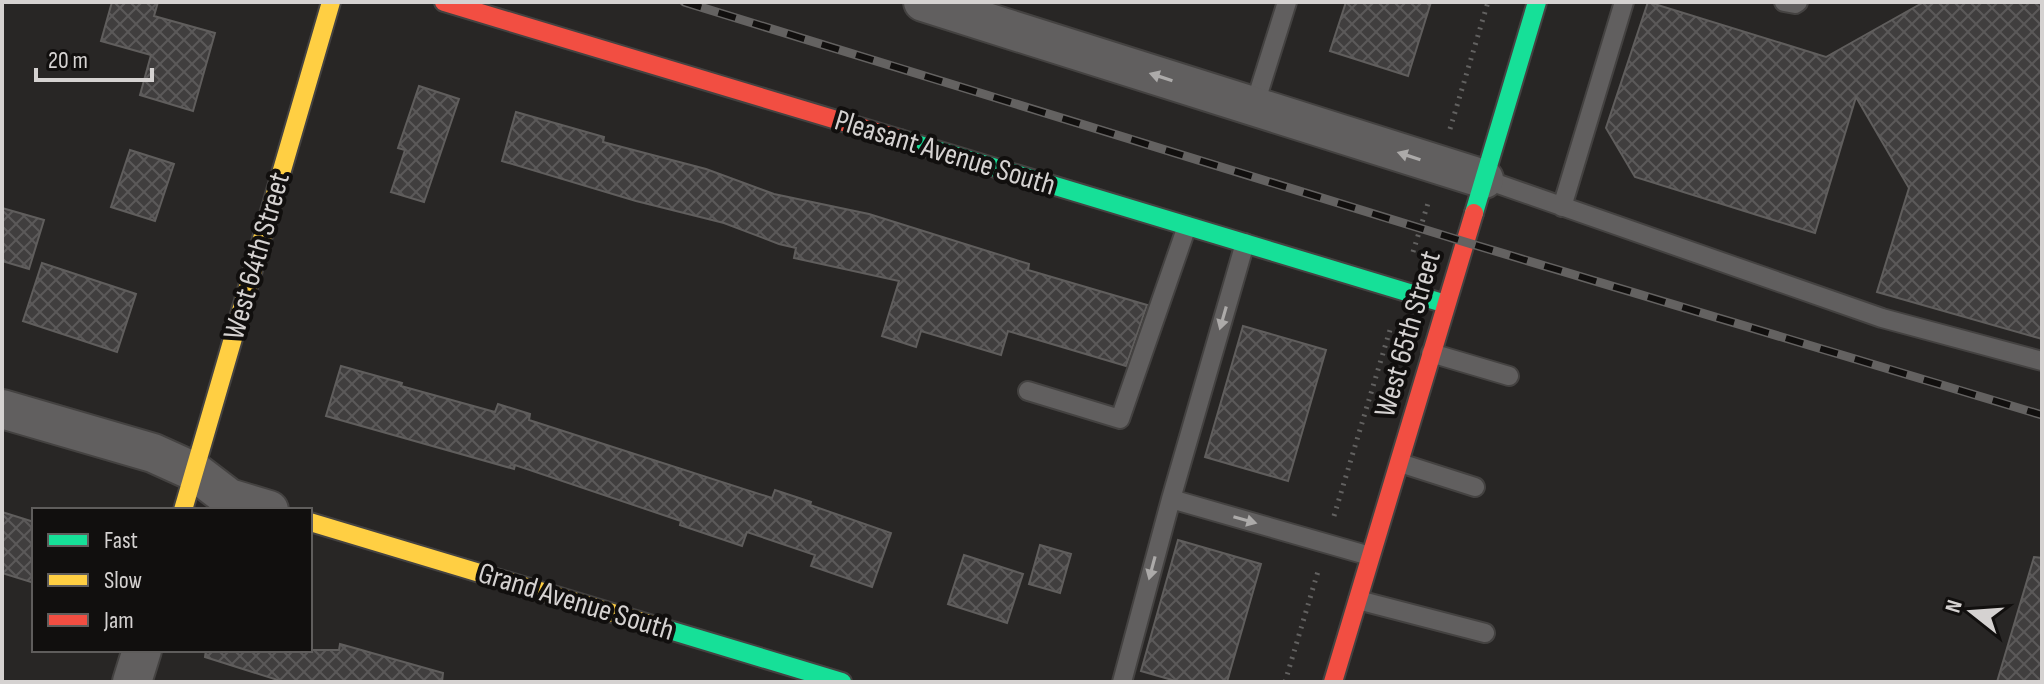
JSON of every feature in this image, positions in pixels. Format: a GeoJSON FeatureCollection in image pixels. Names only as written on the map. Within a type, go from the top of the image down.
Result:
{"type":"FeatureCollection","features":[{"type":"Feature","properties":{"kind":"street","name":"West 64th Street"},"geometry":{"type":"LineString","coordinates":[[184,508],[331,2]]}},
{"type":"Feature","properties":{"kind":"street","name":"Pleasant Avenue South"},"geometry":{"type":"LineString","coordinates":[[444,2],[1446,304]]}},
{"type":"Feature","properties":{"kind":"street","name":"West 65th Street"},"geometry":{"type":"LineString","coordinates":[[1333,682],[1537,2]]}},
{"type":"Feature","properties":{"kind":"street"},"geometry":{"type":"LineString","coordinates":[[941,5],[1484,179]]}},
{"type":"Feature","properties":{"kind":"street"},"geometry":{"type":"LineString","coordinates":[[2,409],[153,453],[195,472],[229,498],[262,508]]}},
{"type":"Feature","properties":{"kind":"street","name":"Grand Avenue South"},"geometry":{"type":"LineString","coordinates":[[312,523],[769,671],[842,682]]}},
{"type":"Feature","properties":{"kind":"street"},"geometry":{"type":"LineString","coordinates":[[132,682],[141,652]]}},
{"type":"Feature","properties":{"kind":"lane"},"geometry":{"type":"LineString","coordinates":[[1254,107],[1287,2]]}},
{"type":"Feature","properties":{"kind":"lane"},"geometry":{"type":"LineString","coordinates":[[1562,207],[1624,2]]}},
{"type":"Feature","properties":{"kind":"lane"},"geometry":{"type":"LineString","coordinates":[[1784,2],[1798,2]]}},
{"type":"Feature","properties":{"kind":"lane"},"geometry":{"type":"LineString","coordinates":[[1484,179],[1882,318],[2042,361]]}},
{"type":"Feature","properties":{"kind":"lane"},"geometry":{"type":"LineString","coordinates":[[1028,391],[1120,419],[1187,226]]}},
{"type":"Feature","properties":{"kind":"lane"},"geometry":{"type":"LineString","coordinates":[[1122,682],[1245,243]]}},
{"type":"Feature","properties":{"kind":"lane"},"geometry":{"type":"LineString","coordinates":[[1431,353],[1509,376]]}},
{"type":"Feature","properties":{"kind":"lane"},"geometry":{"type":"LineString","coordinates":[[1400,463],[1475,487]]}},
{"type":"Feature","properties":{"kind":"lane"},"geometry":{"type":"LineString","coordinates":[[1171,499],[1370,556]]}},
{"type":"Feature","properties":{"kind":"lane"},"geometry":{"type":"LineString","coordinates":[[1358,600],[1485,633]]}},
{"type":"Feature","properties":{"kind":"path"},"geometry":{"type":"LineString","coordinates":[[1453,116],[1488,2]]}},
{"type":"Feature","properties":{"kind":"path"},"geometry":{"type":"LineString","coordinates":[[1285,682],[1439,165]]}},
{"type":"Feature","properties":{"kind":"building"},"geometry":{"type":"Polygon","coordinates":[[[112,2],[158,2],[154,16],[215,33],[193,111],[140,95],[151,55],[101,41],[112,2]]]}},
{"type":"Feature","properties":{"kind":"building"},"geometry":{"type":"Polygon","coordinates":[[[1346,2],[1431,2],[1408,76],[1330,51],[1346,2]]]}},
{"type":"Feature","properties":{"kind":"building"},"geometry":{"type":"Polygon","coordinates":[[[1648,2],[1826,57],[1924,2],[2042,2],[2042,339],[1877,292],[1909,188],[1856,97],[1815,233],[1635,177],[1606,128],[1648,2]]]}},
{"type":"Feature","properties":{"kind":"building"},"geometry":{"type":"Polygon","coordinates":[[[419,86],[459,99],[424,202],[391,192],[405,150],[398,148],[419,86]]]}},
{"type":"Feature","properties":{"kind":"building"},"geometry":{"type":"Polygon","coordinates":[[[516,112],[604,137],[603,142],[706,169],[774,194],[869,214],[1029,264],[1028,270],[1147,305],[1126,366],[1008,331],[1001,355],[921,331],[916,347],[882,336],[899,281],[794,258],[796,248],[724,223],[636,201],[502,161],[516,112]]]}},
{"type":"Feature","properties":{"kind":"building"},"geometry":{"type":"Polygon","coordinates":[[[130,150],[174,164],[155,221],[111,207],[130,150]]]}},
{"type":"Feature","properties":{"kind":"building"},"geometry":{"type":"Polygon","coordinates":[[[2,208],[44,220],[29,269],[2,261],[2,208]]]}},
{"type":"Feature","properties":{"kind":"building"},"geometry":{"type":"Polygon","coordinates":[[[42,263],[136,294],[117,352],[23,321],[42,263]]]}},
{"type":"Feature","properties":{"kind":"building"},"geometry":{"type":"Polygon","coordinates":[[[1243,326],[1326,350],[1288,481],[1205,457],[1243,326]]]}},
{"type":"Feature","properties":{"kind":"building"},"geometry":{"type":"Polygon","coordinates":[[[341,366],[495,412],[498,404],[530,414],[529,420],[772,498],[775,490],[891,533],[872,587],[811,566],[815,555],[747,532],[742,546],[680,525],[681,521],[515,465],[514,469],[326,416],[341,366]]]}},
{"type":"Feature","properties":{"kind":"building"},"geometry":{"type":"Polygon","coordinates":[[[2,512],[32,521],[32,582],[2,573],[2,512]]]}},
{"type":"Feature","properties":{"kind":"building"},"geometry":{"type":"Polygon","coordinates":[[[1178,540],[1261,564],[1227,682],[1179,682],[1141,671],[1178,540]]]}},
{"type":"Feature","properties":{"kind":"building"},"geometry":{"type":"Polygon","coordinates":[[[1040,545],[1071,554],[1060,593],[1029,584],[1040,545]]]}},
{"type":"Feature","properties":{"kind":"building"},"geometry":{"type":"Polygon","coordinates":[[[964,555],[1023,574],[1007,623],[948,604],[964,555]]]}},
{"type":"Feature","properties":{"kind":"building"},"geometry":{"type":"Polygon","coordinates":[[[2034,557],[2042,558],[2042,682],[1997,682],[2034,557]]]}},
{"type":"Feature","properties":{"kind":"building"},"geometry":{"type":"Polygon","coordinates":[[[340,644],[443,673],[442,682],[284,682],[205,657],[206,652],[339,650],[340,644]]]}},
{"type":"Feature","properties":{"kind":"railway"},"geometry":{"type":"LineString","coordinates":[[684,2],[2042,415]]}},
{"type":"Feature","properties":{"kind":"traffic: fast"},"geometry":{"type":"LineString","coordinates":[[1474,213],[1537,2]]}},
{"type":"Feature","properties":{"kind":"traffic: fast"},"geometry":{"type":"LineString","coordinates":[[900,139],[1446,304]]}},
{"type":"Feature","properties":{"kind":"traffic: fast"},"geometry":{"type":"LineString","coordinates":[[656,626],[842,682]]}},
{"type":"Feature","properties":{"kind":"traffic: slow"},"geometry":{"type":"LineString","coordinates":[[184,508],[331,2]]}},
{"type":"Feature","properties":{"kind":"traffic: slow"},"geometry":{"type":"LineString","coordinates":[[312,523],[656,626]]}},
{"type":"Feature","properties":{"kind":"traffic: jam"},"geometry":{"type":"LineString","coordinates":[[444,2],[900,139]]}},
{"type":"Feature","properties":{"kind":"traffic: jam"},"geometry":{"type":"LineString","coordinates":[[1333,682],[1474,213]]}}]}
